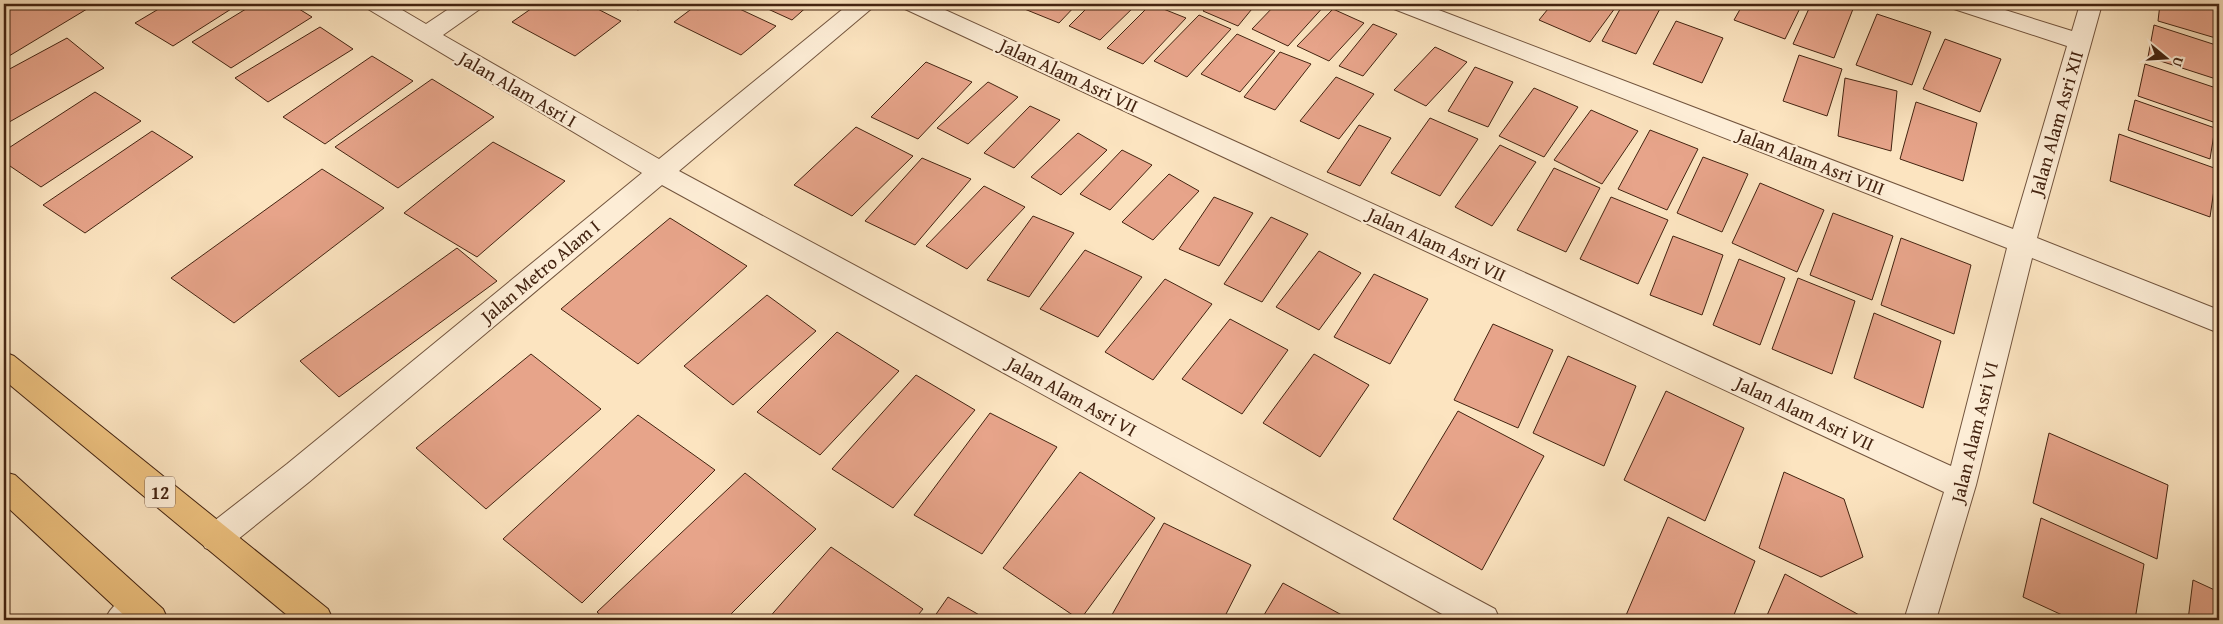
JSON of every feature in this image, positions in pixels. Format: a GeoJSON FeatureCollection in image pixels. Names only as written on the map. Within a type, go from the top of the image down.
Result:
{"type":"FeatureCollection","features":[{"type":"Feature","properties":{"kind":"highway","name":"12"},"geometry":{"type":"LineString","coordinates":[[4,364],[317,620]]}},
{"type":"Feature","properties":{"kind":"highway"},"geometry":{"type":"LineString","coordinates":[[4,485],[137,616]]}},
{"type":"Feature","properties":{"kind":"street","name":"Jalan Alam Asri I"},"geometry":{"type":"LineString","coordinates":[[376,4],[660,172]]}},
{"type":"Feature","properties":{"kind":"street"},"geometry":{"type":"LineString","coordinates":[[426,35],[472,4]]}},
{"type":"Feature","properties":{"kind":"street","name":"Jalan Metro Alam I"},"geometry":{"type":"LineString","coordinates":[[216,538],[305,467],[863,4]]}},
{"type":"Feature","properties":{"kind":"street","name":"Jalan Alam Asri VII"},"geometry":{"type":"LineString","coordinates":[[913,4],[1962,485]]}},
{"type":"Feature","properties":{"kind":"street","name":"Jalan Alam Asri VIII"},"geometry":{"type":"LineString","coordinates":[[1402,4],[2022,242],[2219,322]]}},
{"type":"Feature","properties":{"kind":"street"},"geometry":{"type":"LineString","coordinates":[[1962,4],[2079,42]]}},
{"type":"Feature","properties":{"kind":"street","name":"Jalan Alam Asri XII"},"geometry":{"type":"LineString","coordinates":[[2022,242],[2091,4]]}},
{"type":"Feature","properties":{"kind":"street","name":"Jalan Alam Asri VI"},"geometry":{"type":"LineString","coordinates":[[660,172],[1484,620]]}},
{"type":"Feature","properties":{"kind":"street","name":"Jalan Alam Asri VI"},"geometry":{"type":"LineString","coordinates":[[1920,620],[1962,485],[2022,242]]}},
{"type":"Feature","properties":{"kind":"building"},"geometry":{"type":"Polygon","coordinates":[[[4,4],[78,4],[87,9],[4,59],[4,4]]]}},
{"type":"Feature","properties":{"kind":"building"},"geometry":{"type":"Polygon","coordinates":[[[167,4],[239,4],[173,46],[135,23],[167,4]]]}},
{"type":"Feature","properties":{"kind":"building"},"geometry":{"type":"Polygon","coordinates":[[[254,4],[291,4],[312,17],[231,68],[192,42],[254,4]]]}},
{"type":"Feature","properties":{"kind":"building"},"geometry":{"type":"Polygon","coordinates":[[[538,4],[588,4],[621,21],[575,56],[512,22],[538,4]]]}},
{"type":"Feature","properties":{"kind":"building"},"geometry":{"type":"Polygon","coordinates":[[[626,4],[647,4],[638,10],[626,4]]]}},
{"type":"Feature","properties":{"kind":"building"},"geometry":{"type":"Polygon","coordinates":[[[698,4],[729,4],[776,26],[741,55],[674,22],[698,4]]]}},
{"type":"Feature","properties":{"kind":"building"},"geometry":{"type":"Polygon","coordinates":[[[757,4],[810,4],[792,20],[757,4]]]}},
{"type":"Feature","properties":{"kind":"building"},"geometry":{"type":"Polygon","coordinates":[[[1026,4],[1077,4],[1059,23],[1022,8],[1026,4]]]}},
{"type":"Feature","properties":{"kind":"building"},"geometry":{"type":"Polygon","coordinates":[[[1091,4],[1137,4],[1100,40],[1069,26],[1091,4]]]}},
{"type":"Feature","properties":{"kind":"building"},"geometry":{"type":"Polygon","coordinates":[[[1151,4],[1186,18],[1143,64],[1107,48],[1151,4]]]}},
{"type":"Feature","properties":{"kind":"building"},"geometry":{"type":"Polygon","coordinates":[[[1209,4],[1256,4],[1238,26],[1203,11],[1209,4]]]}},
{"type":"Feature","properties":{"kind":"building"},"geometry":{"type":"Polygon","coordinates":[[[1276,4],[1326,4],[1288,46],[1252,29],[1276,4]]]}},
{"type":"Feature","properties":{"kind":"building"},"geometry":{"type":"Polygon","coordinates":[[[1552,4],[1618,4],[1590,42],[1539,20],[1552,4]]]}},
{"type":"Feature","properties":{"kind":"building"},"geometry":{"type":"Polygon","coordinates":[[[1623,4],[1662,5],[1636,54],[1602,41],[1623,4]]]}},
{"type":"Feature","properties":{"kind":"building"},"geometry":{"type":"Polygon","coordinates":[[[1743,4],[1802,4],[1785,39],[1734,20],[1743,4]]]}},
{"type":"Feature","properties":{"kind":"building"},"geometry":{"type":"Polygon","coordinates":[[[1811,4],[1837,4],[1853,9],[1834,58],[1793,44],[1811,4]]]}},
{"type":"Feature","properties":{"kind":"building"},"geometry":{"type":"Polygon","coordinates":[[[2160,4],[2195,4],[2219,11],[2219,39],[2158,21],[2160,4]]]}},
{"type":"Feature","properties":{"kind":"building"},"geometry":{"type":"Polygon","coordinates":[[[1333,9],[1364,23],[1329,61],[1297,46],[1333,9]]]}},
{"type":"Feature","properties":{"kind":"building"},"geometry":{"type":"Polygon","coordinates":[[[1877,14],[1931,32],[1912,85],[1856,65],[1877,14]]]}},
{"type":"Feature","properties":{"kind":"building"},"geometry":{"type":"Polygon","coordinates":[[[1199,15],[1231,29],[1187,77],[1154,61],[1199,15]]]}},
{"type":"Feature","properties":{"kind":"building"},"geometry":{"type":"Polygon","coordinates":[[[1676,21],[1723,38],[1702,83],[1653,64],[1676,21]]]}},
{"type":"Feature","properties":{"kind":"building"},"geometry":{"type":"Polygon","coordinates":[[[1373,24],[1397,34],[1363,76],[1339,66],[1373,24]]]}},
{"type":"Feature","properties":{"kind":"building"},"geometry":{"type":"Polygon","coordinates":[[[2154,25],[2219,46],[2219,80],[2148,57],[2154,25]]]}},
{"type":"Feature","properties":{"kind":"building"},"geometry":{"type":"Polygon","coordinates":[[[320,27],[353,49],[268,102],[235,78],[320,27]]]}},
{"type":"Feature","properties":{"kind":"building"},"geometry":{"type":"Polygon","coordinates":[[[1237,34],[1275,51],[1240,92],[1201,74],[1237,34]]]}},
{"type":"Feature","properties":{"kind":"building"},"geometry":{"type":"Polygon","coordinates":[[[67,38],[104,68],[4,125],[4,72],[67,38]]]}},
{"type":"Feature","properties":{"kind":"building"},"geometry":{"type":"Polygon","coordinates":[[[1945,39],[2001,59],[1980,112],[1923,89],[1945,39]]]}},
{"type":"Feature","properties":{"kind":"building"},"geometry":{"type":"Polygon","coordinates":[[[1435,47],[1467,62],[1426,106],[1394,90],[1435,47]]]}},
{"type":"Feature","properties":{"kind":"building"},"geometry":{"type":"Polygon","coordinates":[[[1280,52],[1311,64],[1275,110],[1244,97],[1280,52]]]}},
{"type":"Feature","properties":{"kind":"building"},"geometry":{"type":"Polygon","coordinates":[[[1799,55],[1842,69],[1827,116],[1783,101],[1799,55]]]}},
{"type":"Feature","properties":{"kind":"building"},"geometry":{"type":"Polygon","coordinates":[[[372,56],[413,81],[325,144],[283,117],[372,56]]]}},
{"type":"Feature","properties":{"kind":"building"},"geometry":{"type":"Polygon","coordinates":[[[926,62],[972,82],[918,139],[871,117],[926,62]]]}},
{"type":"Feature","properties":{"kind":"building"},"geometry":{"type":"Polygon","coordinates":[[[2145,64],[2219,89],[2219,124],[2138,96],[2145,64]]]}},
{"type":"Feature","properties":{"kind":"building"},"geometry":{"type":"Polygon","coordinates":[[[1475,67],[1513,82],[1488,127],[1448,111],[1475,67]]]}},
{"type":"Feature","properties":{"kind":"building"},"geometry":{"type":"Polygon","coordinates":[[[1336,77],[1374,94],[1339,139],[1300,121],[1336,77]]]}},
{"type":"Feature","properties":{"kind":"building"},"geometry":{"type":"Polygon","coordinates":[[[1845,78],[1897,91],[1891,151],[1838,136],[1845,78]]]}},
{"type":"Feature","properties":{"kind":"building"},"geometry":{"type":"Polygon","coordinates":[[[432,79],[494,117],[398,188],[335,147],[432,79]]]}},
{"type":"Feature","properties":{"kind":"building"},"geometry":{"type":"Polygon","coordinates":[[[988,82],[1018,97],[968,144],[937,128],[988,82]]]}},
{"type":"Feature","properties":{"kind":"building"},"geometry":{"type":"Polygon","coordinates":[[[1534,88],[1578,107],[1544,157],[1499,136],[1534,88]]]}},
{"type":"Feature","properties":{"kind":"building"},"geometry":{"type":"Polygon","coordinates":[[[95,92],[141,121],[41,187],[4,162],[4,151],[95,92]]]}},
{"type":"Feature","properties":{"kind":"building"},"geometry":{"type":"Polygon","coordinates":[[[2135,100],[2215,128],[2210,159],[2128,130],[2135,100]]]}},
{"type":"Feature","properties":{"kind":"building"},"geometry":{"type":"Polygon","coordinates":[[[1916,102],[1977,123],[1963,181],[1900,159],[1916,102]]]}},
{"type":"Feature","properties":{"kind":"building"},"geometry":{"type":"Polygon","coordinates":[[[1030,106],[1060,120],[1014,168],[984,153],[1030,106]]]}},
{"type":"Feature","properties":{"kind":"building"},"geometry":{"type":"Polygon","coordinates":[[[1591,110],[1638,131],[1602,184],[1554,160],[1591,110]]]}},
{"type":"Feature","properties":{"kind":"building"},"geometry":{"type":"Polygon","coordinates":[[[1430,118],[1478,139],[1440,196],[1391,173],[1430,118]]]}},
{"type":"Feature","properties":{"kind":"building"},"geometry":{"type":"Polygon","coordinates":[[[1359,125],[1391,138],[1360,186],[1327,172],[1359,125]]]}},
{"type":"Feature","properties":{"kind":"building"},"geometry":{"type":"Polygon","coordinates":[[[856,127],[913,156],[852,216],[794,185],[856,127]]]}},
{"type":"Feature","properties":{"kind":"building"},"geometry":{"type":"Polygon","coordinates":[[[1650,130],[1698,149],[1667,210],[1618,189],[1650,130]]]}},
{"type":"Feature","properties":{"kind":"building"},"geometry":{"type":"Polygon","coordinates":[[[152,131],[193,157],[85,233],[43,205],[152,131]]]}},
{"type":"Feature","properties":{"kind":"building"},"geometry":{"type":"Polygon","coordinates":[[[1078,133],[1107,150],[1061,195],[1031,177],[1078,133]]]}},
{"type":"Feature","properties":{"kind":"building"},"geometry":{"type":"Polygon","coordinates":[[[2119,134],[2217,169],[2210,217],[2110,181],[2119,134]]]}},
{"type":"Feature","properties":{"kind":"building"},"geometry":{"type":"Polygon","coordinates":[[[493,142],[565,181],[477,257],[404,213],[493,142]]]}},
{"type":"Feature","properties":{"kind":"building"},"geometry":{"type":"Polygon","coordinates":[[[1500,145],[1536,162],[1492,226],[1455,207],[1500,145]]]}},
{"type":"Feature","properties":{"kind":"building"},"geometry":{"type":"Polygon","coordinates":[[[1122,150],[1152,165],[1110,210],[1080,194],[1122,150]]]}},
{"type":"Feature","properties":{"kind":"building"},"geometry":{"type":"Polygon","coordinates":[[[1703,157],[1748,174],[1722,232],[1677,213],[1703,157]]]}},
{"type":"Feature","properties":{"kind":"building"},"geometry":{"type":"Polygon","coordinates":[[[922,158],[971,179],[915,245],[865,221],[922,158]]]}},
{"type":"Feature","properties":{"kind":"building"},"geometry":{"type":"Polygon","coordinates":[[[1554,168],[1600,188],[1566,252],[1517,230],[1554,168]]]}},
{"type":"Feature","properties":{"kind":"building"},"geometry":{"type":"Polygon","coordinates":[[[322,169],[384,208],[234,323],[171,278],[322,169]]]}},
{"type":"Feature","properties":{"kind":"building"},"geometry":{"type":"Polygon","coordinates":[[[1169,174],[1199,191],[1153,240],[1122,222],[1169,174]]]}},
{"type":"Feature","properties":{"kind":"building"},"geometry":{"type":"Polygon","coordinates":[[[1760,183],[1824,210],[1797,272],[1732,243],[1760,183]]]}},
{"type":"Feature","properties":{"kind":"building"},"geometry":{"type":"Polygon","coordinates":[[[984,186],[1025,207],[967,269],[926,246],[984,186]]]}},
{"type":"Feature","properties":{"kind":"building"},"geometry":{"type":"Polygon","coordinates":[[[1214,197],[1253,213],[1219,266],[1179,249],[1214,197]]]}},
{"type":"Feature","properties":{"kind":"building"},"geometry":{"type":"Polygon","coordinates":[[[1611,197],[1668,220],[1638,284],[1580,259],[1611,197]]]}},
{"type":"Feature","properties":{"kind":"building"},"geometry":{"type":"Polygon","coordinates":[[[1833,213],[1893,236],[1872,300],[1810,275],[1833,213]]]}},
{"type":"Feature","properties":{"kind":"building"},"geometry":{"type":"Polygon","coordinates":[[[1033,216],[1074,233],[1029,297],[987,280],[1033,216]]]}},
{"type":"Feature","properties":{"kind":"building"},"geometry":{"type":"Polygon","coordinates":[[[1271,217],[1308,234],[1262,302],[1224,284],[1271,217]]]}},
{"type":"Feature","properties":{"kind":"building"},"geometry":{"type":"Polygon","coordinates":[[[670,218],[747,266],[638,364],[561,309],[670,218]]]}},
{"type":"Feature","properties":{"kind":"building"},"geometry":{"type":"Polygon","coordinates":[[[1673,236],[1723,255],[1702,315],[1650,295],[1673,236]]]}},
{"type":"Feature","properties":{"kind":"building"},"geometry":{"type":"Polygon","coordinates":[[[1901,238],[1971,265],[1954,334],[1881,305],[1901,238]]]}},
{"type":"Feature","properties":{"kind":"building"},"geometry":{"type":"Polygon","coordinates":[[[457,248],[497,281],[339,397],[300,361],[457,248]]]}},
{"type":"Feature","properties":{"kind":"building"},"geometry":{"type":"Polygon","coordinates":[[[1085,250],[1142,277],[1098,337],[1040,309],[1085,250]]]}},
{"type":"Feature","properties":{"kind":"building"},"geometry":{"type":"Polygon","coordinates":[[[1319,251],[1361,273],[1319,330],[1276,307],[1319,251]]]}},
{"type":"Feature","properties":{"kind":"building"},"geometry":{"type":"Polygon","coordinates":[[[1739,259],[1785,278],[1760,345],[1713,325],[1739,259]]]}},
{"type":"Feature","properties":{"kind":"building"},"geometry":{"type":"Polygon","coordinates":[[[1374,274],[1428,299],[1390,364],[1334,337],[1374,274]]]}},
{"type":"Feature","properties":{"kind":"building"},"geometry":{"type":"Polygon","coordinates":[[[1798,278],[1855,301],[1832,374],[1772,349],[1798,278]]]}},
{"type":"Feature","properties":{"kind":"building"},"geometry":{"type":"Polygon","coordinates":[[[1165,279],[1212,304],[1153,380],[1105,352],[1165,279]]]}},
{"type":"Feature","properties":{"kind":"building"},"geometry":{"type":"Polygon","coordinates":[[[767,295],[816,331],[733,405],[684,366],[767,295]]]}},
{"type":"Feature","properties":{"kind":"building"},"geometry":{"type":"Polygon","coordinates":[[[1874,313],[1941,341],[1923,408],[1854,378],[1874,313]]]}},
{"type":"Feature","properties":{"kind":"building"},"geometry":{"type":"Polygon","coordinates":[[[1230,319],[1288,350],[1242,414],[1182,379],[1230,319]]]}},
{"type":"Feature","properties":{"kind":"building"},"geometry":{"type":"Polygon","coordinates":[[[1493,324],[1553,350],[1518,428],[1454,400],[1493,324]]]}},
{"type":"Feature","properties":{"kind":"building"},"geometry":{"type":"Polygon","coordinates":[[[837,332],[899,371],[820,455],[757,412],[837,332]]]}},
{"type":"Feature","properties":{"kind":"building"},"geometry":{"type":"Polygon","coordinates":[[[531,354],[601,409],[486,509],[416,448],[531,354]]]}},
{"type":"Feature","properties":{"kind":"building"},"geometry":{"type":"Polygon","coordinates":[[[1314,354],[1369,385],[1320,457],[1263,423],[1314,354]]]}},
{"type":"Feature","properties":{"kind":"building"},"geometry":{"type":"Polygon","coordinates":[[[1568,356],[1636,386],[1604,466],[1533,433],[1568,356]]]}},
{"type":"Feature","properties":{"kind":"building"},"geometry":{"type":"Polygon","coordinates":[[[916,375],[975,410],[893,508],[832,469],[916,375]]]}},
{"type":"Feature","properties":{"kind":"building"},"geometry":{"type":"Polygon","coordinates":[[[1666,391],[1744,428],[1705,521],[1624,480],[1666,391]]]}},
{"type":"Feature","properties":{"kind":"building"},"geometry":{"type":"Polygon","coordinates":[[[1458,411],[1544,456],[1482,570],[1393,519],[1458,411]]]}},
{"type":"Feature","properties":{"kind":"building"},"geometry":{"type":"Polygon","coordinates":[[[990,413],[1057,447],[982,554],[914,515],[990,413]]]}},
{"type":"Feature","properties":{"kind":"building"},"geometry":{"type":"Polygon","coordinates":[[[638,415],[715,470],[582,603],[503,539],[638,415]]]}},
{"type":"Feature","properties":{"kind":"building"},"geometry":{"type":"Polygon","coordinates":[[[2049,433],[2168,485],[2157,559],[2033,503],[2049,433]]]}},
{"type":"Feature","properties":{"kind":"building"},"geometry":{"type":"Polygon","coordinates":[[[1080,472],[1155,518],[1080,620],[1003,568],[1080,472]]]}},
{"type":"Feature","properties":{"kind":"building"},"geometry":{"type":"Polygon","coordinates":[[[1784,472],[1844,499],[1863,557],[1821,577],[1759,548],[1784,472]]]}},
{"type":"Feature","properties":{"kind":"building"},"geometry":{"type":"Polygon","coordinates":[[[745,473],[816,529],[725,620],[606,620],[597,612],[745,473]]]}},
{"type":"Feature","properties":{"kind":"building"},"geometry":{"type":"Polygon","coordinates":[[[1668,517],[1755,561],[1732,620],[1624,620],[1668,517]]]}},
{"type":"Feature","properties":{"kind":"building"},"geometry":{"type":"Polygon","coordinates":[[[2041,518],[2144,564],[2135,620],[2073,620],[2023,597],[2041,518]]]}},
{"type":"Feature","properties":{"kind":"building"},"geometry":{"type":"Polygon","coordinates":[[[1164,523],[1251,565],[1223,620],[1109,620],[1164,523]]]}},
{"type":"Feature","properties":{"kind":"building"},"geometry":{"type":"Polygon","coordinates":[[[831,547],[923,609],[914,620],[767,620],[831,547]]]}},
{"type":"Feature","properties":{"kind":"building"},"geometry":{"type":"Polygon","coordinates":[[[1785,574],[1861,616],[1860,620],[1765,620],[1785,574]]]}},
{"type":"Feature","properties":{"kind":"building"},"geometry":{"type":"Polygon","coordinates":[[[2193,580],[2219,592],[2219,620],[2188,620],[2193,580]]]}},
{"type":"Feature","properties":{"kind":"building"},"geometry":{"type":"Polygon","coordinates":[[[1283,583],[1351,620],[1261,620],[1283,583]]]}},
{"type":"Feature","properties":{"kind":"building"},"geometry":{"type":"Polygon","coordinates":[[[948,597],[988,620],[932,620],[948,597]]]}}]}
